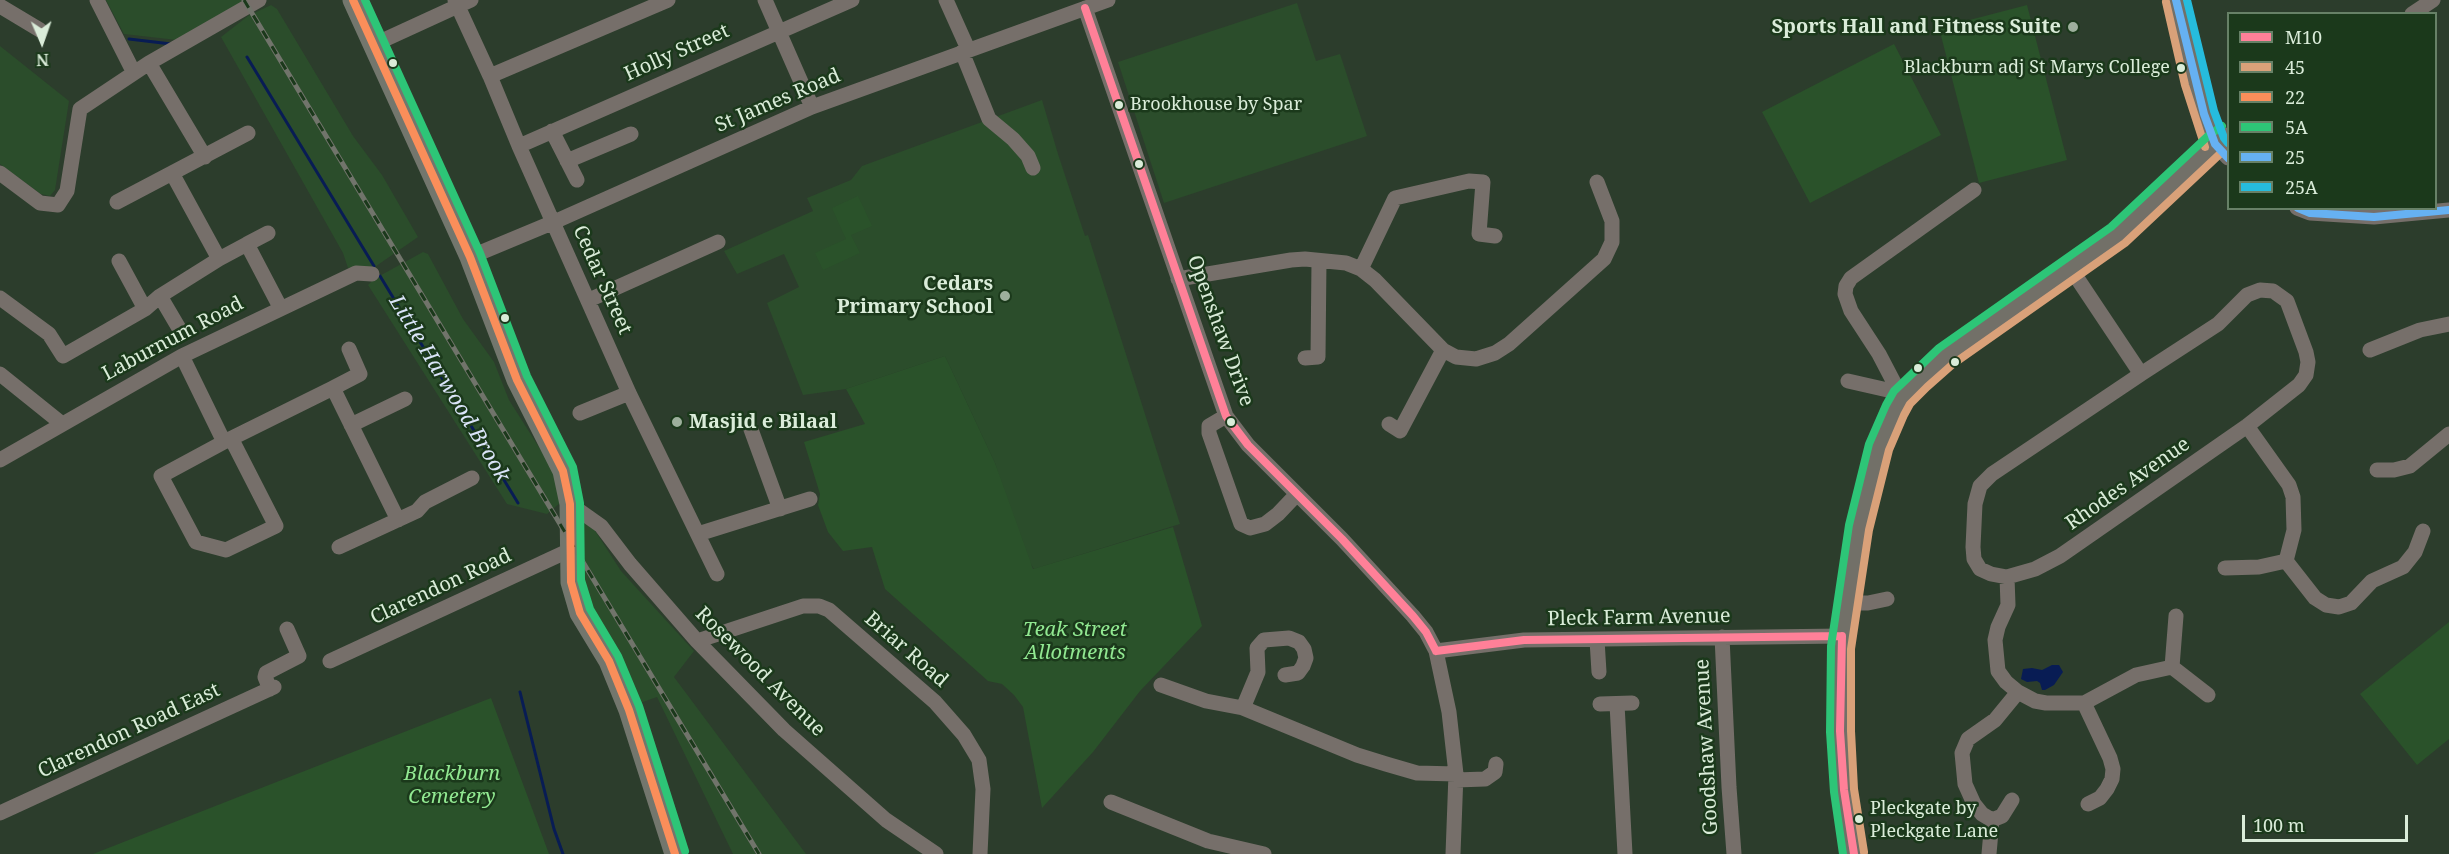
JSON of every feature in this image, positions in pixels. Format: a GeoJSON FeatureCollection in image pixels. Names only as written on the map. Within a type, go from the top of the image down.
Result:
{"type":"FeatureCollection","features":[{"type":"Feature","properties":{"kind":"highway"},"geometry":{"type":"LineString","coordinates":[[353,0],[470,257],[517,380],[563,471],[570,504],[571,582],[580,612],[609,661],[628,710],[675,854]]}},
{"type":"Feature","properties":{"kind":"main road"},"geometry":{"type":"LineString","coordinates":[[1854,854],[1844,790],[1840,731],[1842,636],[1859,528],[1879,447],[1888,423],[1902,398],[1946,356],[2118,235],[2222,140],[2195,82],[2176,0]]}},
{"type":"Feature","properties":{"kind":"street"},"geometry":{"type":"LineString","coordinates":[[97,0],[135,73]]}},
{"type":"Feature","properties":{"kind":"street"},"geometry":{"type":"LineString","coordinates":[[0,173],[40,203],[58,206],[67,191],[80,109],[149,63],[259,0]]}},
{"type":"Feature","properties":{"kind":"street"},"geometry":{"type":"LineString","coordinates":[[490,76],[668,0]]}},
{"type":"Feature","properties":{"kind":"street"},"geometry":{"type":"LineString","coordinates":[[765,0],[812,107]]}},
{"type":"Feature","properties":{"kind":"street","name":"Holly Street"},"geometry":{"type":"LineString","coordinates":[[519,146],[852,0]]}},
{"type":"Feature","properties":{"kind":"street"},"geometry":{"type":"LineString","coordinates":[[946,0],[989,119],[1013,139],[1028,156],[1032,168]]}},
{"type":"Feature","properties":{"kind":"street","name":"St James Road"},"geometry":{"type":"LineString","coordinates":[[470,257],[812,107],[1107,0]]}},
{"type":"Feature","properties":{"kind":"street"},"geometry":{"type":"LineString","coordinates":[[2415,12],[2433,0]]}},
{"type":"Feature","properties":{"kind":"street"},"geometry":{"type":"LineString","coordinates":[[375,44],[461,2]]}},
{"type":"Feature","properties":{"kind":"street","name":"Cedar Street"},"geometry":{"type":"LineString","coordinates":[[461,2],[519,146],[629,393],[717,574]]}},
{"type":"Feature","properties":{"kind":"street"},"geometry":{"type":"LineString","coordinates":[[0,8],[40,30]]}},
{"type":"Feature","properties":{"kind":"street","name":"Openshaw Drive"},"geometry":{"type":"LineString","coordinates":[[1085,8],[1226,416],[1248,445],[1413,616],[1426,632],[1436,651],[1449,712],[1456,777],[1453,854]]}},
{"type":"Feature","properties":{"kind":"street"},"geometry":{"type":"LineString","coordinates":[[149,63],[205,157]]}},
{"type":"Feature","properties":{"kind":"street"},"geometry":{"type":"LineString","coordinates":[[552,131],[577,180]]}},
{"type":"Feature","properties":{"kind":"street"},"geometry":{"type":"LineString","coordinates":[[117,202],[248,133]]}},
{"type":"Feature","properties":{"kind":"street"},"geometry":{"type":"LineString","coordinates":[[567,161],[631,134]]}},
{"type":"Feature","properties":{"kind":"street"},"geometry":{"type":"LineString","coordinates":[[172,173],[219,260]]}},
{"type":"Feature","properties":{"kind":"street"},"geometry":{"type":"LineString","coordinates":[[1360,269],[1395,198],[1469,182],[1483,182],[1479,234],[1495,236]]}},
{"type":"Feature","properties":{"kind":"street"},"geometry":{"type":"LineString","coordinates":[[1178,279],[1291,260],[1346,263],[1360,269],[1375,280],[1443,350],[1456,357],[1476,359],[1495,353],[1509,344],[1604,259],[1612,242],[1612,221],[1597,182]]}},
{"type":"Feature","properties":{"kind":"street"},"geometry":{"type":"LineString","coordinates":[[1902,398],[1879,354],[1851,310],[1845,294],[1845,286],[1851,278],[1974,190]]}},
{"type":"Feature","properties":{"kind":"street"},"geometry":{"type":"LineString","coordinates":[[2302,210],[2310,213],[2374,217],[2449,210]]}},
{"type":"Feature","properties":{"kind":"street"},"geometry":{"type":"LineString","coordinates":[[0,298],[49,334],[63,356],[145,309],[160,296],[219,260],[268,233]]}},
{"type":"Feature","properties":{"kind":"street"},"geometry":{"type":"LineString","coordinates":[[589,300],[718,242]]}},
{"type":"Feature","properties":{"kind":"street"},"geometry":{"type":"LineString","coordinates":[[247,244],[280,308]]}},
{"type":"Feature","properties":{"kind":"street"},"geometry":{"type":"LineString","coordinates":[[119,261],[145,309]]}},
{"type":"Feature","properties":{"kind":"street"},"geometry":{"type":"LineString","coordinates":[[1305,358],[1318,357],[1319,261]]}},
{"type":"Feature","properties":{"kind":"street"},"geometry":{"type":"LineString","coordinates":[[2071,269],[2141,374]]}},
{"type":"Feature","properties":{"kind":"street","name":"Laburnum Road"},"geometry":{"type":"LineString","coordinates":[[0,460],[61,423],[182,356],[356,273],[372,274]]}},
{"type":"Feature","properties":{"kind":"street","name":"Rhodes Avenue"},"geometry":{"type":"LineString","coordinates":[[2260,290],[2274,291],[2288,301],[2308,362],[2306,375],[2299,385],[2247,426],[2060,556],[2035,569],[2007,577],[1980,569],[1974,559],[1975,504],[1980,486],[1992,474],[2141,374],[2218,324],[2247,295],[2260,290]]}},
{"type":"Feature","properties":{"kind":"street"},"geometry":{"type":"LineString","coordinates":[[160,296],[180,330]]}},
{"type":"Feature","properties":{"kind":"street"},"geometry":{"type":"LineString","coordinates":[[2370,350],[2420,330],[2449,324]]}},
{"type":"Feature","properties":{"kind":"street"},"geometry":{"type":"LineString","coordinates":[[182,356],[228,441],[276,526],[226,550],[196,542],[161,476],[228,441],[360,374],[349,350]]}},
{"type":"Feature","properties":{"kind":"street"},"geometry":{"type":"LineString","coordinates":[[1389,424],[1400,431],[1443,350]]}},
{"type":"Feature","properties":{"kind":"street"},"geometry":{"type":"LineString","coordinates":[[0,374],[61,423]]}},
{"type":"Feature","properties":{"kind":"street"},"geometry":{"type":"LineString","coordinates":[[1848,381],[1882,387],[1902,398]]}},
{"type":"Feature","properties":{"kind":"street"},"geometry":{"type":"LineString","coordinates":[[333,388],[398,520]]}},
{"type":"Feature","properties":{"kind":"street"},"geometry":{"type":"LineString","coordinates":[[580,412],[629,393]]}},
{"type":"Feature","properties":{"kind":"street"},"geometry":{"type":"LineString","coordinates":[[351,425],[405,399]]}},
{"type":"Feature","properties":{"kind":"street"},"geometry":{"type":"LineString","coordinates":[[1226,416],[1209,426],[1209,434],[1241,524],[1250,528],[1265,524],[1297,494]]}},
{"type":"Feature","properties":{"kind":"street"},"geometry":{"type":"LineString","coordinates":[[749,424],[780,509]]}},
{"type":"Feature","properties":{"kind":"street"},"geometry":{"type":"LineString","coordinates":[[2247,426],[2289,485],[2293,497],[2294,530],[2286,561]]}},
{"type":"Feature","properties":{"kind":"street"},"geometry":{"type":"LineString","coordinates":[[2377,470],[2394,470],[2410,466],[2449,434]]}},
{"type":"Feature","properties":{"kind":"street"},"geometry":{"type":"LineString","coordinates":[[339,547],[417,511],[425,502],[472,478]]}},
{"type":"Feature","properties":{"kind":"street"},"geometry":{"type":"LineString","coordinates":[[698,534],[810,499]]}},
{"type":"Feature","properties":{"kind":"street","name":"Rosewood Avenue"},"geometry":{"type":"LineString","coordinates":[[570,504],[601,526],[630,564],[697,641],[793,737],[886,820],[936,854]]}},
{"type":"Feature","properties":{"kind":"street"},"geometry":{"type":"LineString","coordinates":[[2286,561],[2315,598],[2326,605],[2339,607],[2352,603],[2372,581],[2403,567],[2415,552],[2424,531]]}},
{"type":"Feature","properties":{"kind":"street","name":"Clarendon Road"},"geometry":{"type":"LineString","coordinates":[[330,661],[570,550]]}},
{"type":"Feature","properties":{"kind":"street"},"geometry":{"type":"LineString","coordinates":[[2225,568],[2259,567],[2286,561]]}},
{"type":"Feature","properties":{"kind":"street"},"geometry":{"type":"LineString","coordinates":[[2007,577],[2008,605],[1998,627],[1995,655],[1998,671],[2018,692],[2035,701],[2046,703],[2084,703],[2136,675],[2172,666]]}},
{"type":"Feature","properties":{"kind":"street"},"geometry":{"type":"LineString","coordinates":[[1846,603],[1868,603],[1887,599]]}},
{"type":"Feature","properties":{"kind":"street","name":"Briar Road"},"geometry":{"type":"LineString","coordinates":[[697,641],[803,606],[819,606],[829,610],[935,702],[964,735],[979,760],[983,789],[980,854]]}},
{"type":"Feature","properties":{"kind":"street"},"geometry":{"type":"LineString","coordinates":[[2172,666],[2176,616]]}},
{"type":"Feature","properties":{"kind":"street","name":"Clarendon Road East"},"geometry":{"type":"LineString","coordinates":[[0,813],[272,688],[265,677],[266,673],[299,656],[287,628]]}},
{"type":"Feature","properties":{"kind":"street","name":"Pleck Farm Avenue"},"geometry":{"type":"LineString","coordinates":[[1436,651],[1524,640],[1842,636]]}},
{"type":"Feature","properties":{"kind":"street","name":"Goodshaw Avenue"},"geometry":{"type":"LineString","coordinates":[[1722,637],[1734,854]]}},
{"type":"Feature","properties":{"kind":"street"},"geometry":{"type":"LineString","coordinates":[[1243,708],[1257,672],[1257,648],[1264,640],[1289,638],[1299,642],[1304,648],[1306,658],[1298,674],[1285,675]]}},
{"type":"Feature","properties":{"kind":"street"},"geometry":{"type":"LineString","coordinates":[[1597,640],[1599,672]]}},
{"type":"Feature","properties":{"kind":"street"},"geometry":{"type":"LineString","coordinates":[[2172,666],[2208,695]]}},
{"type":"Feature","properties":{"kind":"street"},"geometry":{"type":"LineString","coordinates":[[1161,685],[1206,701],[1243,708],[1357,755],[1417,773],[1485,779],[1495,772],[1496,764]]}},
{"type":"Feature","properties":{"kind":"street"},"geometry":{"type":"LineString","coordinates":[[1992,820],[1974,804],[1963,773],[1962,753],[1968,739],[1995,720],[2018,692]]}},
{"type":"Feature","properties":{"kind":"street"},"geometry":{"type":"LineString","coordinates":[[1600,704],[1624,703],[1625,854]]}},
{"type":"Feature","properties":{"kind":"street"},"geometry":{"type":"LineString","coordinates":[[2084,703],[2113,769],[2112,779],[2107,789],[2100,798],[2088,804]]}},
{"type":"Feature","properties":{"kind":"street"},"geometry":{"type":"LineString","coordinates":[[1992,820],[2006,812],[2012,800]]}},
{"type":"Feature","properties":{"kind":"street"},"geometry":{"type":"LineString","coordinates":[[1111,802],[1208,841],[1264,854]]}},
{"type":"Feature","properties":{"kind":"street"},"geometry":{"type":"LineString","coordinates":[[1989,854],[1992,820]]}},
{"type":"Feature","properties":{"kind":"shaded area"},"geometry":{"type":"Polygon","coordinates":[[[106,0],[253,0],[177,40],[124,34],[106,0]]]}},
{"type":"Feature","properties":{"kind":"shaded area"},"geometry":{"type":"Polygon","coordinates":[[[1297,3],[1316,61],[1340,54],[1367,136],[1164,203],[1118,62],[1297,3]]]}},
{"type":"Feature","properties":{"kind":"shaded area"},"geometry":{"type":"Polygon","coordinates":[[[271,5],[277,9],[353,136],[382,175],[418,237],[369,271],[360,267],[348,268],[343,253],[221,37],[248,16],[271,5]]]}},
{"type":"Feature","properties":{"kind":"shaded area"},"geometry":{"type":"Polygon","coordinates":[[[0,46],[69,101],[55,190],[50,196],[41,194],[0,164],[0,46]]]}},
{"type":"Feature","properties":{"kind":"shaded area","name":"Cedars Primary School"},"geometry":{"type":"Polygon","coordinates":[[[1042,100],[1085,236],[1088,235],[1180,524],[1034,569],[1020,546],[995,463],[945,356],[846,389],[803,395],[767,303],[799,287],[784,254],[737,274],[724,251],[813,211],[807,198],[851,180],[862,166],[1042,100]]]}},
{"type":"Feature","properties":{"kind":"shaded area"},"geometry":{"type":"Polygon","coordinates":[[[423,252],[428,254],[463,319],[494,362],[509,400],[554,471],[560,503],[547,514],[507,504],[368,285],[374,279],[423,252]]]}},
{"type":"Feature","properties":{"kind":"shaded area"},"geometry":{"type":"Polygon","coordinates":[[[583,522],[592,526],[621,571],[694,651],[674,677],[806,854],[733,854],[657,697],[637,704],[628,671],[587,597],[583,574],[583,522]]]}},
{"type":"Feature","properties":{"kind":"green space"},"geometry":{"type":"Polygon","coordinates":[[[2027,5],[2067,160],[1979,183],[1939,28],[2027,5]]]}},
{"type":"Feature","properties":{"kind":"green space"},"geometry":{"type":"Polygon","coordinates":[[[1894,44],[1941,135],[1810,203],[1762,112],[1894,44]]]}},
{"type":"Feature","properties":{"kind":"green space"},"geometry":{"type":"Polygon","coordinates":[[[858,196],[872,226],[851,235],[860,253],[823,270],[815,253],[846,239],[832,208],[858,196]]]}},
{"type":"Feature","properties":{"kind":"green space","name":"Teak Street Allotments"},"geometry":{"type":"Polygon","coordinates":[[[945,356],[995,463],[1033,569],[1173,527],[1202,626],[1140,691],[1093,752],[1042,808],[1023,707],[1002,684],[988,681],[885,589],[872,547],[843,551],[828,532],[818,505],[820,494],[804,442],[865,424],[846,389],[945,356]]]}},
{"type":"Feature","properties":{"kind":"green space"},"geometry":{"type":"Polygon","coordinates":[[[2449,622],[2449,739],[2417,765],[2360,694],[2449,622]]]}},
{"type":"Feature","properties":{"kind":"green space","name":"Blackburn Cemetery"},"geometry":{"type":"Polygon","coordinates":[[[491,698],[549,854],[93,854],[353,752],[491,698]]]}},
{"type":"Feature","properties":{"kind":"water"},"geometry":{"type":"Polygon","coordinates":[[[2052,665],[2059,665],[2063,672],[2054,685],[2045,690],[2042,690],[2037,681],[2027,682],[2021,679],[2023,669],[2042,670],[2052,665]]]}},
{"type":"Feature","properties":{"kind":"waterway","name":"Little Harwood Brook"},"geometry":{"type":"LineString","coordinates":[[129,39],[171,44]]}},
{"type":"Feature","properties":{"kind":"waterway","name":"Little Harwood Brook"},"geometry":{"type":"LineString","coordinates":[[247,57],[374,266]]}},
{"type":"Feature","properties":{"kind":"waterway","name":"Little Harwood Brook"},"geometry":{"type":"LineString","coordinates":[[380,276],[518,503]]}},
{"type":"Feature","properties":{"kind":"waterway","name":"Little Harwood Brook"},"geometry":{"type":"LineString","coordinates":[[520,692],[554,829],[563,854]]}},
{"type":"Feature","properties":{"kind":"railway"},"geometry":{"type":"LineString","coordinates":[[244,0],[759,854]]}},
{"type":"Feature","properties":{"kind":"transit line","name":"22"},"geometry":{"type":"LineString","coordinates":[[353,0],[470,257],[517,380],[563,471],[570,504],[571,582],[580,613],[609,661],[629,710],[675,854]]}},
{"type":"Feature","properties":{"kind":"transit line","name":"5A"},"geometry":{"type":"LineString","coordinates":[[365,0],[480,253],[527,376],[573,467],[580,503],[581,580],[590,609],[618,656],[639,706],[685,851]]}},
{"type":"Feature","properties":{"kind":"transit line","name":"25"},"geometry":{"type":"LineString","coordinates":[[2176,0],[2204,114],[2215,144],[2227,157]]}},
{"type":"Feature","properties":{"kind":"transit line","name":"25A"},"geometry":{"type":"LineString","coordinates":[[2187,0],[2214,111],[2227,142]]}},
{"type":"Feature","properties":{"kind":"transit line","name":"45"},"geometry":{"type":"LineString","coordinates":[[2166,2],[2185,85],[2205,147]]}},
{"type":"Feature","properties":{"kind":"transit line","name":"M10"},"geometry":{"type":"LineString","coordinates":[[1085,8],[1226,416],[1248,445],[1342,539],[1413,616],[1426,632],[1436,651]]}},
{"type":"Feature","properties":{"kind":"transit line","name":"5A"},"geometry":{"type":"LineString","coordinates":[[1843,854],[1834,792],[1830,732],[1831,646],[1849,525],[1869,444],[1886,405],[1894,391],[1939,348],[2111,227],[2208,136],[2222,126]]}},
{"type":"Feature","properties":{"kind":"transit line","name":"45"},"geometry":{"type":"LineString","coordinates":[[1864,852],[1854,789],[1851,649],[1869,530],[1889,450],[1904,415],[1910,404],[1953,364],[2125,243],[2222,152]]}},
{"type":"Feature","properties":{"kind":"transit line","name":"25"},"geometry":{"type":"LineString","coordinates":[[2303,210],[2310,213],[2374,217],[2449,210]]}},
{"type":"Feature","properties":{"kind":"transit line","name":"M10"},"geometry":{"type":"LineString","coordinates":[[1842,636],[1840,731],[1844,790],[1854,854]]}},
{"type":"Feature","properties":{"kind":"transit line","name":"M10"},"geometry":{"type":"LineString","coordinates":[[1436,651],[1524,640],[1842,636]]}},
{"type":"Feature","properties":{"kind":"place","name":"Sports Hall and Fitness Suite"},"geometry":{"type":"Point","coordinates":[2073,27]}},
{"type":"Feature","properties":{"kind":"place","name":"Blackburn adj St Marys College"},"geometry":{"type":"Point","coordinates":[2181,68]}},
{"type":"Feature","properties":{"kind":"place","name":"Brookhouse by Spar"},"geometry":{"type":"Point","coordinates":[1119,105]}},
{"type":"Feature","properties":{"kind":"place","name":"Cedars Primary School"},"geometry":{"type":"Point","coordinates":[1005,296]}},
{"type":"Feature","properties":{"kind":"place","name":"Masjid e Bilaal"},"geometry":{"type":"Point","coordinates":[677,422]}},
{"type":"Feature","properties":{"kind":"place","name":"Pleckgate by Pleckgate Lane"},"geometry":{"type":"Point","coordinates":[1859,819]}}]}
